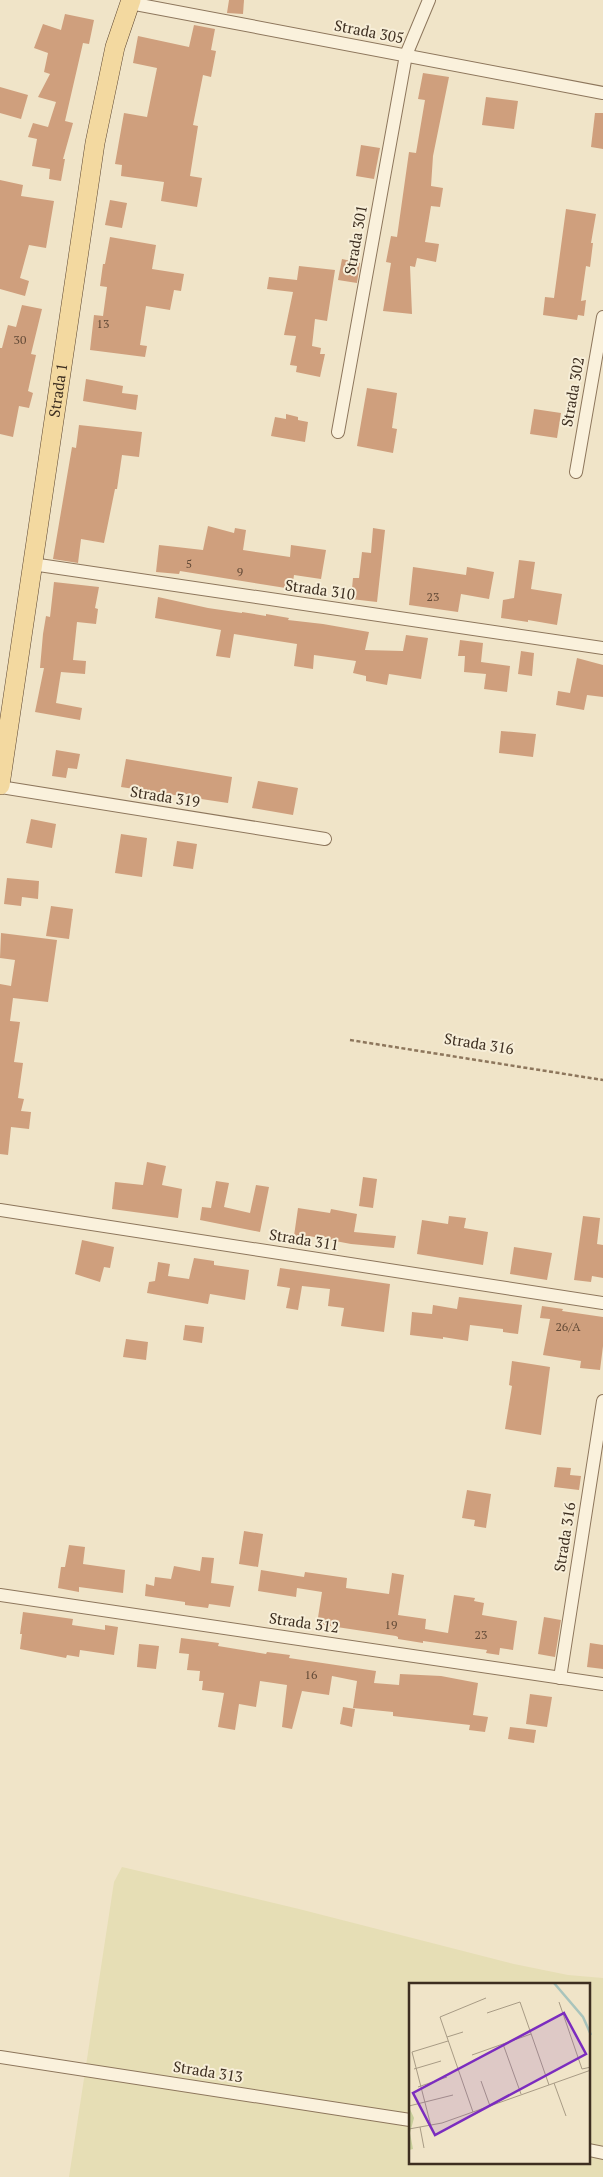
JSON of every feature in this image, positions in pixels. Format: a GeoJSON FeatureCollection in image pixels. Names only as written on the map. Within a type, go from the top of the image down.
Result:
{"type":"FeatureCollection","features":[{"type":"Feature","properties":{"kind":"main road","name":"Strada 1"},"geometry":{"type":"LineString","coordinates":[[0,786],[95,144],[115,47],[130,2]]}},
{"type":"Feature","properties":{"kind":"street","name":"Strada 301"},"geometry":{"type":"LineString","coordinates":[[338,432],[406,55],[429,0]]}},
{"type":"Feature","properties":{"kind":"street","name":"Strada 305"},"geometry":{"type":"LineString","coordinates":[[130,2],[603,93]]}},
{"type":"Feature","properties":{"kind":"street","name":"Strada 302"},"geometry":{"type":"LineString","coordinates":[[576,472],[603,317]]}},
{"type":"Feature","properties":{"kind":"street","name":"Strada 310"},"geometry":{"type":"LineString","coordinates":[[32,564],[603,648]]}},
{"type":"Feature","properties":{"kind":"street","name":"Strada 319"},"geometry":{"type":"LineString","coordinates":[[0,786],[325,839]]}},
{"type":"Feature","properties":{"kind":"street","name":"Strada 311"},"geometry":{"type":"LineString","coordinates":[[0,1210],[603,1303]]}},
{"type":"Feature","properties":{"kind":"street","name":"Strada 316"},"geometry":{"type":"LineString","coordinates":[[560,1678],[603,1400]]}},
{"type":"Feature","properties":{"kind":"street","name":"Strada 312"},"geometry":{"type":"LineString","coordinates":[[0,1595],[603,1684]]}},
{"type":"Feature","properties":{"kind":"street","name":"Strada 313"},"geometry":{"type":"LineString","coordinates":[[0,2057],[409,2120]]}},
{"type":"Feature","properties":{"kind":"street"},"geometry":{"type":"LineString","coordinates":[[590,2150],[603,2153]]}},
{"type":"Feature","properties":{"kind":"path","name":"Strada 316"},"geometry":{"type":"LineString","coordinates":[[350,1040],[603,1080]]}},
{"type":"Feature","properties":{"kind":"shaded area"},"geometry":{"type":"Polygon","coordinates":[[[122,1867],[299,1909],[514,1964],[568,1975],[603,1978],[603,2177],[69,2177],[114,1882],[122,1867]]]}},
{"type":"Feature","properties":{"kind":"building"},"geometry":{"type":"Polygon","coordinates":[[[229,0],[244,0],[243,14],[227,13],[229,0]]]}},
{"type":"Feature","properties":{"kind":"building"},"geometry":{"type":"Polygon","coordinates":[[[65,14],[94,20],[89,44],[83,43],[65,121],[73,123],[63,159],[65,159],[61,181],[49,179],[50,169],[32,166],[37,139],[28,137],[33,123],[48,127],[56,102],[38,97],[50,74],[44,72],[48,53],[34,48],[43,24],[61,30],[65,14]]]}},
{"type":"Feature","properties":{"kind":"building"},"geometry":{"type":"Polygon","coordinates":[[[194,25],[215,29],[211,50],[216,51],[211,77],[203,75],[193,125],[198,126],[190,176],[202,178],[197,207],[161,201],[164,182],[121,176],[122,165],[115,164],[124,113],[147,117],[157,68],[133,63],[138,36],[189,47],[194,25]]]}},
{"type":"Feature","properties":{"kind":"building"},"geometry":{"type":"Polygon","coordinates":[[[423,73],[449,77],[433,156],[431,186],[443,188],[440,207],[431,206],[425,242],[439,244],[436,262],[417,258],[415,267],[410,266],[412,314],[383,311],[391,263],[386,262],[391,236],[397,237],[409,152],[416,153],[425,100],[418,99],[423,73]]]}},
{"type":"Feature","properties":{"kind":"building"},"geometry":{"type":"Polygon","coordinates":[[[0,87],[28,95],[21,119],[0,113],[0,87]]]}},
{"type":"Feature","properties":{"kind":"building"},"geometry":{"type":"Polygon","coordinates":[[[486,97],[518,101],[514,129],[482,125],[486,97]]]}},
{"type":"Feature","properties":{"kind":"building"},"geometry":{"type":"Polygon","coordinates":[[[595,113],[603,113],[603,149],[591,147],[595,113]]]}},
{"type":"Feature","properties":{"kind":"building"},"geometry":{"type":"Polygon","coordinates":[[[361,145],[380,148],[374,179],[356,176],[361,145]]]}},
{"type":"Feature","properties":{"kind":"building"},"geometry":{"type":"Polygon","coordinates":[[[0,180],[23,185],[21,196],[54,201],[46,248],[29,245],[20,278],[29,281],[25,296],[0,289],[0,180]]]}},
{"type":"Feature","properties":{"kind":"building"},"geometry":{"type":"Polygon","coordinates":[[[110,200],[127,203],[122,228],[105,225],[110,200]]]}},
{"type":"Feature","properties":{"kind":"building"},"geometry":{"type":"Polygon","coordinates":[[[566,209],[596,214],[591,243],[593,243],[590,267],[586,266],[581,301],[586,300],[584,316],[578,315],[577,320],[543,315],[545,297],[554,298],[566,209]]]}},
{"type":"Feature","properties":{"kind":"building"},"geometry":{"type":"Polygon","coordinates":[[[110,237],[156,245],[152,269],[184,274],[181,291],[174,290],[170,310],[146,306],[140,345],[147,346],[145,357],[90,350],[94,315],[103,316],[107,287],[100,286],[110,237]]]}},
{"type":"Feature","properties":{"kind":"building"},"geometry":{"type":"Polygon","coordinates":[[[342,259],[360,263],[357,283],[338,280],[342,259]]]}},
{"type":"Feature","properties":{"kind":"building"},"geometry":{"type":"Polygon","coordinates":[[[299,266],[335,270],[327,321],[315,319],[312,346],[321,348],[320,354],[325,354],[320,377],[296,372],[297,366],[290,365],[296,336],[284,335],[293,292],[267,289],[269,277],[297,280],[299,266]]]}},
{"type":"Feature","properties":{"kind":"building"},"geometry":{"type":"Polygon","coordinates":[[[22,305],[42,309],[31,354],[36,355],[28,391],[33,393],[29,408],[19,406],[13,437],[0,434],[0,348],[2,348],[8,325],[16,327],[22,305]]]}},
{"type":"Feature","properties":{"kind":"building"},"geometry":{"type":"Polygon","coordinates":[[[86,379],[123,386],[122,393],[138,395],[136,410],[83,401],[86,379]]]}},
{"type":"Feature","properties":{"kind":"building"},"geometry":{"type":"Polygon","coordinates":[[[367,388],[397,393],[392,428],[397,429],[393,453],[357,446],[367,388]]]}},
{"type":"Feature","properties":{"kind":"building"},"geometry":{"type":"Polygon","coordinates":[[[534,409],[561,413],[557,438],[530,434],[534,409]]]}},
{"type":"Feature","properties":{"kind":"building"},"geometry":{"type":"Polygon","coordinates":[[[286,414],[298,417],[298,420],[308,422],[305,442],[271,436],[275,417],[286,419],[286,414]]]}},
{"type":"Feature","properties":{"kind":"building"},"geometry":{"type":"Polygon","coordinates":[[[79,425],[142,432],[139,457],[122,455],[117,489],[115,489],[104,543],[81,539],[78,563],[53,559],[72,447],[76,448],[79,425]]]}},
{"type":"Feature","properties":{"kind":"building"},"geometry":{"type":"Polygon","coordinates":[[[208,526],[234,533],[235,528],[246,530],[243,550],[290,557],[291,545],[326,550],[321,579],[294,575],[292,589],[180,571],[179,574],[156,572],[159,545],[203,550],[208,526]]]}},
{"type":"Feature","properties":{"kind":"building"},"geometry":{"type":"Polygon","coordinates":[[[373,528],[385,530],[377,602],[351,599],[353,578],[359,578],[362,552],[371,553],[373,528]]]}},
{"type":"Feature","properties":{"kind":"building"},"geometry":{"type":"Polygon","coordinates":[[[519,560],[535,562],[531,589],[562,594],[557,625],[501,618],[503,600],[514,598],[519,560]]]}},
{"type":"Feature","properties":{"kind":"building"},"geometry":{"type":"Polygon","coordinates":[[[413,567],[466,575],[467,567],[494,572],[489,599],[461,594],[458,612],[409,605],[413,567]]]}},
{"type":"Feature","properties":{"kind":"building"},"geometry":{"type":"Polygon","coordinates":[[[54,582],[99,587],[95,608],[98,609],[96,624],[77,622],[73,660],[86,661],[85,674],[61,672],[56,703],[82,708],[80,720],[35,712],[44,668],[40,668],[43,634],[46,616],[50,617],[54,582]]]}},
{"type":"Feature","properties":{"kind":"building"},"geometry":{"type":"Polygon","coordinates":[[[158,597],[208,608],[266,616],[266,614],[289,618],[288,620],[369,632],[365,650],[403,651],[406,635],[428,638],[421,679],[389,674],[387,685],[366,681],[366,676],[353,673],[356,661],[314,655],[313,669],[294,666],[297,644],[234,634],[230,658],[216,656],[221,630],[155,618],[158,597]]]}},
{"type":"Feature","properties":{"kind":"building"},"geometry":{"type":"Polygon","coordinates":[[[460,640],[483,643],[481,662],[510,666],[507,692],[484,689],[486,674],[464,672],[465,656],[458,656],[460,640]]]}},
{"type":"Feature","properties":{"kind":"building"},"geometry":{"type":"Polygon","coordinates":[[[521,651],[534,653],[532,676],[518,674],[521,651]]]}},
{"type":"Feature","properties":{"kind":"building"},"geometry":{"type":"Polygon","coordinates":[[[577,658],[603,665],[603,697],[587,695],[584,710],[556,705],[558,691],[570,693],[577,658]]]}},
{"type":"Feature","properties":{"kind":"building"},"geometry":{"type":"Polygon","coordinates":[[[501,731],[536,734],[533,757],[499,753],[501,731]]]}},
{"type":"Feature","properties":{"kind":"building"},"geometry":{"type":"Polygon","coordinates":[[[56,750],[80,754],[77,769],[68,768],[66,778],[52,776],[56,750]]]}},
{"type":"Feature","properties":{"kind":"building"},"geometry":{"type":"Polygon","coordinates":[[[126,759],[232,777],[228,803],[121,787],[126,759]]]}},
{"type":"Feature","properties":{"kind":"building"},"geometry":{"type":"Polygon","coordinates":[[[258,781],[298,788],[293,815],[252,808],[258,781]]]}},
{"type":"Feature","properties":{"kind":"building"},"geometry":{"type":"Polygon","coordinates":[[[31,819],[56,824],[52,848],[26,843],[31,819]]]}},
{"type":"Feature","properties":{"kind":"building"},"geometry":{"type":"Polygon","coordinates":[[[121,834],[147,838],[142,877],[115,873],[121,834]]]}},
{"type":"Feature","properties":{"kind":"building"},"geometry":{"type":"Polygon","coordinates":[[[177,841],[197,844],[193,869],[173,866],[177,841]]]}},
{"type":"Feature","properties":{"kind":"building"},"geometry":{"type":"Polygon","coordinates":[[[7,878],[39,881],[38,899],[22,897],[21,906],[4,904],[7,878]]]}},
{"type":"Feature","properties":{"kind":"building"},"geometry":{"type":"Polygon","coordinates":[[[51,906],[73,909],[69,939],[46,936],[51,906]]]}},
{"type":"Feature","properties":{"kind":"building"},"geometry":{"type":"Polygon","coordinates":[[[1,933],[57,940],[48,1002],[13,998],[10,1021],[20,1022],[14,1062],[23,1063],[18,1098],[24,1099],[21,1111],[31,1112],[29,1129],[11,1127],[8,1155],[0,1154],[0,984],[11,986],[15,960],[0,958],[1,933]]]}},
{"type":"Feature","properties":{"kind":"building"},"geometry":{"type":"Polygon","coordinates":[[[147,1162],[166,1166],[162,1185],[182,1189],[178,1218],[112,1209],[115,1182],[143,1185],[147,1162]]]}},
{"type":"Feature","properties":{"kind":"building"},"geometry":{"type":"Polygon","coordinates":[[[363,1177],[377,1179],[373,1208],[359,1206],[363,1177]]]}},
{"type":"Feature","properties":{"kind":"building"},"geometry":{"type":"Polygon","coordinates":[[[216,1181],[229,1183],[224,1207],[250,1213],[256,1185],[269,1187],[260,1232],[200,1220],[202,1207],[211,1208],[216,1181]]]}},
{"type":"Feature","properties":{"kind":"building"},"geometry":{"type":"Polygon","coordinates":[[[298,1208],[330,1213],[331,1209],[357,1214],[354,1232],[396,1236],[394,1248],[351,1244],[309,1236],[308,1238],[294,1236],[298,1208]]]}},
{"type":"Feature","properties":{"kind":"building"},"geometry":{"type":"Polygon","coordinates":[[[449,1216],[466,1218],[464,1228],[488,1232],[483,1265],[417,1254],[422,1220],[448,1224],[449,1216]]]}},
{"type":"Feature","properties":{"kind":"building"},"geometry":{"type":"Polygon","coordinates":[[[583,1216],[600,1218],[597,1244],[603,1245],[603,1278],[592,1276],[591,1282],[574,1280],[583,1216]]]}},
{"type":"Feature","properties":{"kind":"building"},"geometry":{"type":"Polygon","coordinates":[[[82,1240],[114,1247],[110,1268],[104,1267],[100,1282],[75,1274],[82,1240]]]}},
{"type":"Feature","properties":{"kind":"building"},"geometry":{"type":"Polygon","coordinates":[[[514,1247],[552,1253],[547,1280],[510,1274],[514,1247]]]}},
{"type":"Feature","properties":{"kind":"building"},"geometry":{"type":"Polygon","coordinates":[[[194,1258],[214,1261],[214,1265],[249,1270],[245,1300],[210,1294],[208,1304],[147,1293],[149,1282],[155,1281],[158,1262],[170,1264],[168,1276],[189,1279],[194,1258]]]}},
{"type":"Feature","properties":{"kind":"building"},"geometry":{"type":"Polygon","coordinates":[[[280,1268],[390,1284],[384,1332],[341,1326],[344,1308],[328,1306],[330,1289],[302,1286],[298,1310],[286,1308],[290,1288],[277,1286],[280,1268]]]}},
{"type":"Feature","properties":{"kind":"building"},"geometry":{"type":"Polygon","coordinates":[[[459,1297],[522,1305],[518,1334],[503,1332],[503,1329],[470,1325],[468,1341],[410,1335],[412,1312],[432,1314],[433,1305],[457,1309],[459,1297]]]}},
{"type":"Feature","properties":{"kind":"building"},"geometry":{"type":"Polygon","coordinates":[[[542,1306],[603,1317],[603,1346],[600,1370],[580,1368],[581,1361],[543,1355],[550,1319],[540,1318],[542,1306]]]}},
{"type":"Feature","properties":{"kind":"building"},"geometry":{"type":"Polygon","coordinates":[[[185,1325],[204,1327],[202,1343],[183,1340],[185,1325]]]}},
{"type":"Feature","properties":{"kind":"building"},"geometry":{"type":"Polygon","coordinates":[[[126,1339],[148,1342],[146,1360],[123,1357],[126,1339]]]}},
{"type":"Feature","properties":{"kind":"building"},"geometry":{"type":"Polygon","coordinates":[[[512,1361],[550,1367],[541,1435],[505,1429],[512,1386],[509,1385],[512,1361]]]}},
{"type":"Feature","properties":{"kind":"building"},"geometry":{"type":"Polygon","coordinates":[[[557,1467],[571,1468],[570,1475],[581,1476],[579,1490],[554,1487],[557,1467]]]}},
{"type":"Feature","properties":{"kind":"building"},"geometry":{"type":"Polygon","coordinates":[[[467,1490],[491,1494],[486,1528],[474,1526],[475,1520],[462,1518],[467,1490]]]}},
{"type":"Feature","properties":{"kind":"building"},"geometry":{"type":"Polygon","coordinates":[[[244,1531],[263,1534],[258,1567],[239,1564],[244,1531]]]}},
{"type":"Feature","properties":{"kind":"building"},"geometry":{"type":"Polygon","coordinates":[[[69,1545],[85,1547],[83,1564],[125,1570],[123,1593],[79,1587],[79,1592],[58,1588],[61,1567],[65,1567],[69,1545]]]}},
{"type":"Feature","properties":{"kind":"building"},"geometry":{"type":"Polygon","coordinates":[[[202,1557],[214,1558],[211,1583],[234,1586],[230,1607],[209,1604],[208,1608],[185,1605],[185,1602],[145,1596],[146,1584],[154,1586],[155,1577],[171,1579],[174,1566],[200,1571],[202,1557]]]}},
{"type":"Feature","properties":{"kind":"building"},"geometry":{"type":"Polygon","coordinates":[[[261,1570],[304,1577],[305,1572],[347,1578],[346,1588],[389,1594],[392,1573],[404,1575],[398,1615],[426,1619],[425,1629],[448,1633],[454,1595],[475,1598],[474,1601],[484,1603],[482,1615],[517,1621],[513,1650],[500,1648],[499,1655],[486,1653],[487,1650],[423,1641],[423,1643],[398,1639],[396,1636],[317,1624],[322,1592],[297,1588],[296,1597],[258,1591],[261,1570]]]}},
{"type":"Feature","properties":{"kind":"building"},"geometry":{"type":"Polygon","coordinates":[[[23,1612],[73,1619],[72,1625],[105,1630],[105,1625],[118,1627],[114,1655],[80,1650],[79,1657],[67,1655],[66,1658],[20,1649],[23,1612]]]}},
{"type":"Feature","properties":{"kind":"building"},"geometry":{"type":"Polygon","coordinates":[[[544,1617],[561,1620],[555,1657],[538,1654],[544,1617]]]}},
{"type":"Feature","properties":{"kind":"building"},"geometry":{"type":"Polygon","coordinates":[[[181,1638],[219,1643],[218,1646],[266,1654],[267,1652],[290,1655],[289,1658],[376,1671],[374,1683],[399,1685],[400,1674],[441,1676],[478,1683],[473,1715],[488,1717],[485,1732],[469,1730],[470,1725],[393,1716],[393,1712],[353,1708],[357,1681],[332,1676],[329,1695],[302,1691],[292,1729],[282,1727],[287,1685],[260,1681],[256,1707],[239,1704],[235,1730],[218,1727],[224,1693],[202,1690],[203,1681],[199,1681],[200,1671],[187,1670],[189,1654],[179,1653],[181,1638]]]}},
{"type":"Feature","properties":{"kind":"building"},"geometry":{"type":"Polygon","coordinates":[[[590,1643],[603,1645],[603,1669],[587,1667],[590,1643]]]}},
{"type":"Feature","properties":{"kind":"building"},"geometry":{"type":"Polygon","coordinates":[[[139,1644],[159,1646],[156,1669],[137,1667],[139,1644]]]}},
{"type":"Feature","properties":{"kind":"building"},"geometry":{"type":"Polygon","coordinates":[[[530,1694],[552,1697],[547,1727],[526,1724],[530,1694]]]}},
{"type":"Feature","properties":{"kind":"building"},"geometry":{"type":"Polygon","coordinates":[[[343,1707],[355,1709],[352,1727],[340,1724],[343,1707]]]}},
{"type":"Feature","properties":{"kind":"building"},"geometry":{"type":"Polygon","coordinates":[[[510,1727],[536,1730],[534,1743],[508,1739],[510,1727]]]}}]}
